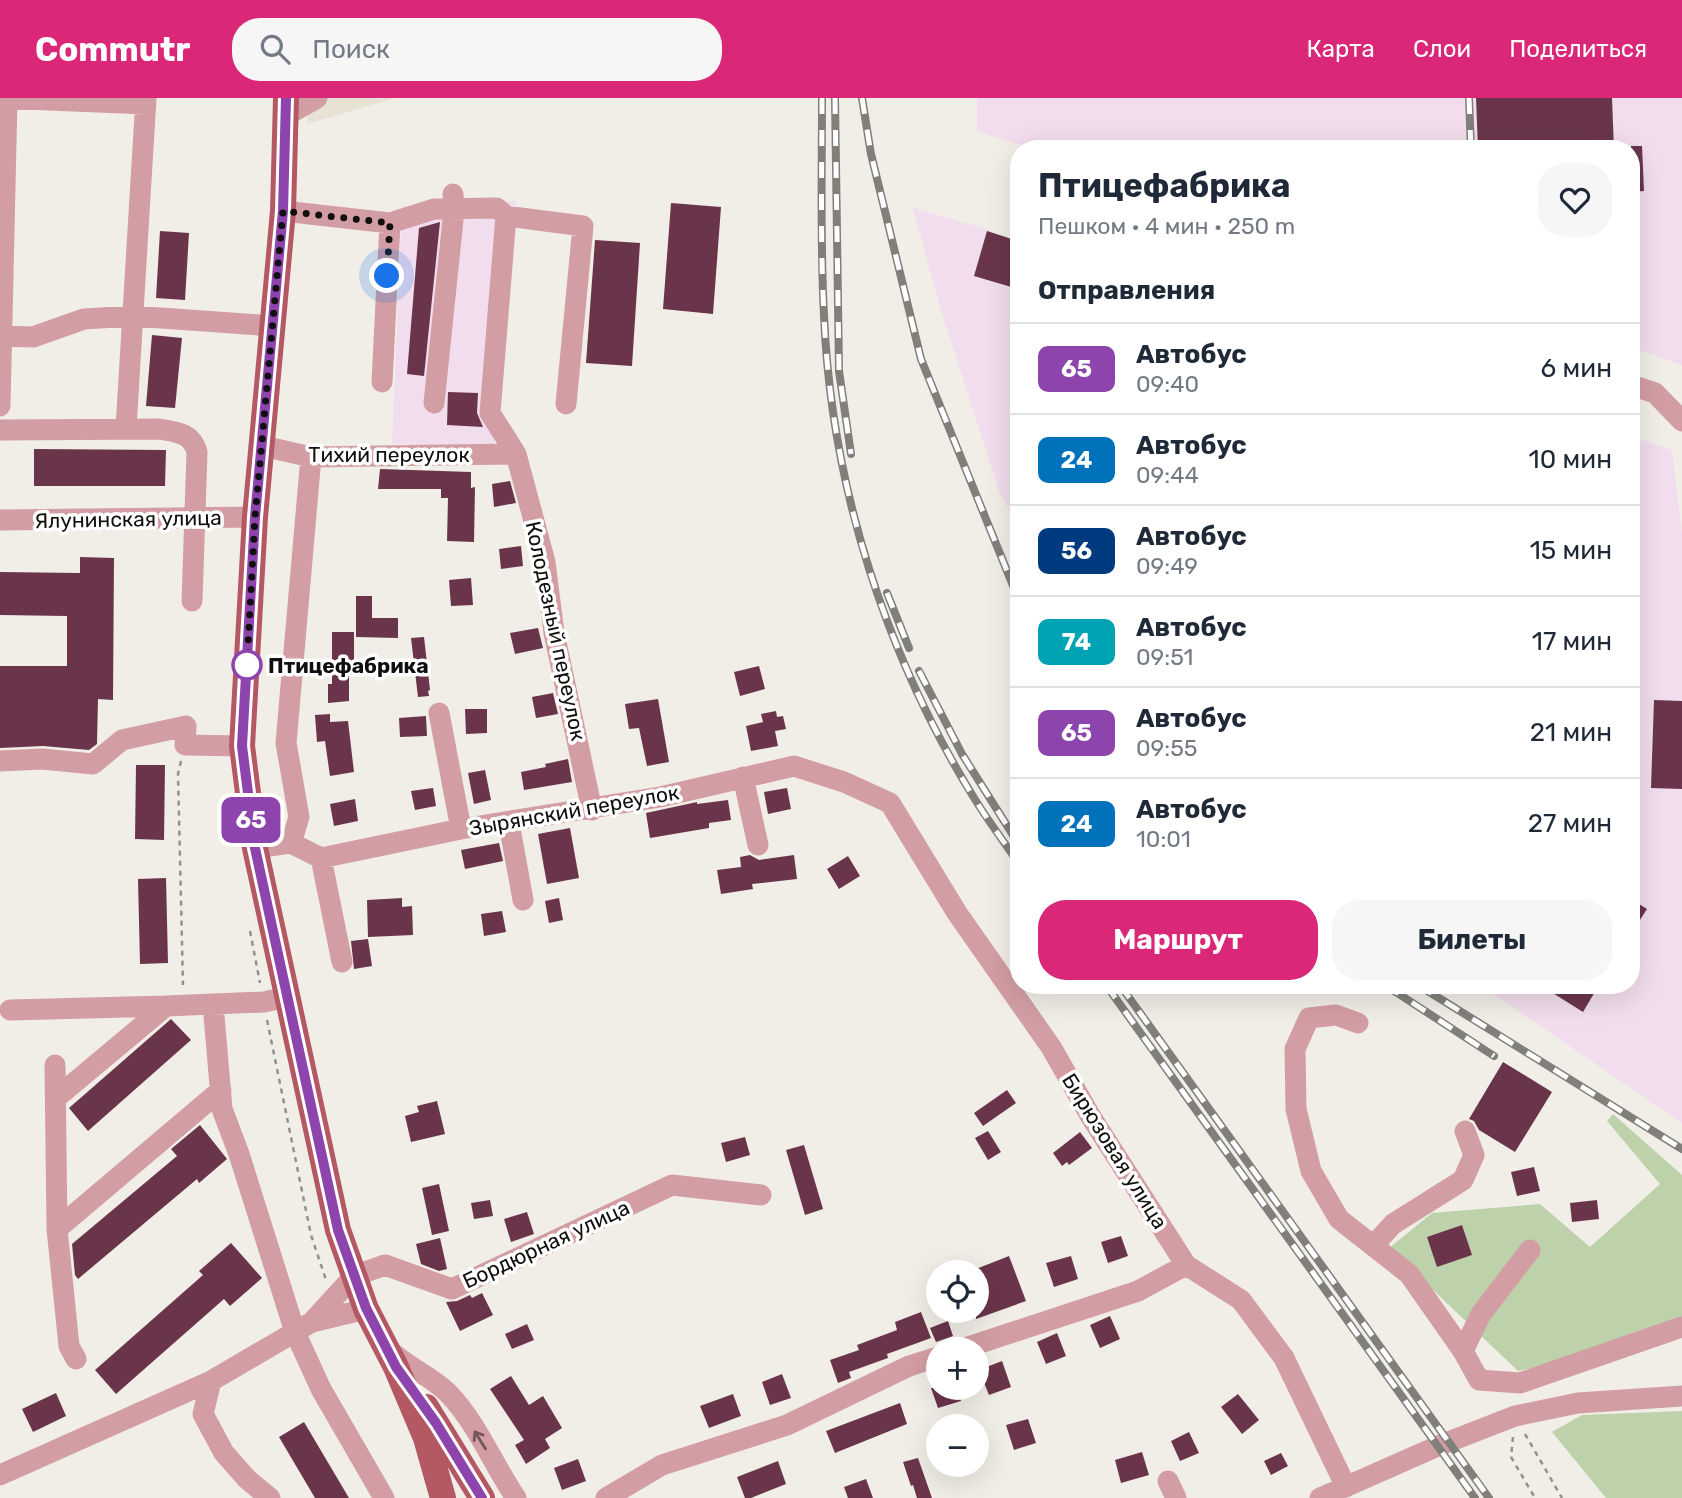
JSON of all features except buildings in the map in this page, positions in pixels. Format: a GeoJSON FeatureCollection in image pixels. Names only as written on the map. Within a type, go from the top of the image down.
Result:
{"type":"FeatureCollection","features":[{"type":"Feature","properties":{"kind":"main road"},"geometry":{"type":"LineString","coordinates":[[285,107],[283,211],[255,517],[242,746],[255,848],[338,1230],[366,1308],[426,1438],[443,1498]]}},
{"type":"Feature","properties":{"kind":"main road"},"geometry":{"type":"LineString","coordinates":[[390,1356],[436,1423],[482,1498]]}},
{"type":"Feature","properties":{"kind":"street"},"geometry":{"type":"LineString","coordinates":[[0,98],[146,101],[126,428]]}},
{"type":"Feature","properties":{"kind":"street"},"geometry":{"type":"LineString","coordinates":[[285,107],[317,98]]}},
{"type":"Feature","properties":{"kind":"street"},"geometry":{"type":"LineString","coordinates":[[0,406],[7,99]]}},
{"type":"Feature","properties":{"kind":"street"},"geometry":{"type":"LineString","coordinates":[[283,211],[390,223],[453,202],[497,208],[506,216],[583,226],[566,404]]}},
{"type":"Feature","properties":{"kind":"street"},"geometry":{"type":"LineString","coordinates":[[434,403],[453,202]]}},
{"type":"Feature","properties":{"kind":"street","name":"Колодезный переулок"},"geometry":{"type":"LineString","coordinates":[[506,216],[490,413],[516,454],[545,562],[554,633],[592,810]]}},
{"type":"Feature","properties":{"kind":"street"},"geometry":{"type":"LineString","coordinates":[[382,382],[390,223]]}},
{"type":"Feature","properties":{"kind":"street"},"geometry":{"type":"LineString","coordinates":[[1,336],[33,337],[85,319],[133,316],[273,326]]}},
{"type":"Feature","properties":{"kind":"street"},"geometry":{"type":"LineString","coordinates":[[1640,388],[1656,393],[1682,421]]}},
{"type":"Feature","properties":{"kind":"street"},"geometry":{"type":"LineString","coordinates":[[0,430],[159,429],[184,434],[195,442],[197,519],[192,601]]}},
{"type":"Feature","properties":{"kind":"street","name":"Тихий переулок"},"geometry":{"type":"LineString","coordinates":[[263,446],[311,457],[516,454]]}},
{"type":"Feature","properties":{"kind":"street"},"geometry":{"type":"LineString","coordinates":[[291,843],[299,817],[286,743],[311,457]]}},
{"type":"Feature","properties":{"kind":"street","name":"Ялунинская улица"},"geometry":{"type":"LineString","coordinates":[[0,520],[255,517]]}},
{"type":"Feature","properties":{"kind":"street"},"geometry":{"type":"LineString","coordinates":[[439,713],[461,830]]}},
{"type":"Feature","properties":{"kind":"street"},"geometry":{"type":"LineString","coordinates":[[0,761],[42,759],[93,764],[122,740],[186,726],[186,745],[242,746]]}},
{"type":"Feature","properties":{"kind":"street","name":"Зырянский переулок"},"geometry":{"type":"LineString","coordinates":[[321,858],[461,830],[660,797],[794,765],[844,782],[890,803]]}},
{"type":"Feature","properties":{"kind":"street"},"geometry":{"type":"LineString","coordinates":[[743,777],[758,845]]}},
{"type":"Feature","properties":{"kind":"street","name":"Бирюзовая улица"},"geometry":{"type":"LineString","coordinates":[[890,803],[957,913],[1010,989]]}},
{"type":"Feature","properties":{"kind":"street"},"geometry":{"type":"LineString","coordinates":[[509,823],[523,900]]}},
{"type":"Feature","properties":{"kind":"street"},"geometry":{"type":"LineString","coordinates":[[255,848],[291,843],[321,858],[342,962]]}},
{"type":"Feature","properties":{"kind":"street","name":"Бирюзовая улица"},"geometry":{"type":"LineString","coordinates":[[1014,994],[1051,1047],[1091,1117],[1186,1265],[1241,1300],[1284,1358],[1346,1487]]}},
{"type":"Feature","properties":{"kind":"street"},"geometry":{"type":"LineString","coordinates":[[10,1010],[264,1002],[286,997]]}},
{"type":"Feature","properties":{"kind":"street"},"geometry":{"type":"LineString","coordinates":[[213,1004],[222,1109],[304,1327],[321,1389],[384,1498]]}},
{"type":"Feature","properties":{"kind":"street"},"geometry":{"type":"LineString","coordinates":[[56,1098],[175,1006]]}},
{"type":"Feature","properties":{"kind":"street"},"geometry":{"type":"LineString","coordinates":[[1358,1024],[1336,1015],[1309,1018],[1296,1049],[1296,1109],[1311,1171],[1339,1219],[1409,1274],[1463,1351],[1479,1380],[1520,1383],[1682,1327]]}},
{"type":"Feature","properties":{"kind":"street"},"geometry":{"type":"LineString","coordinates":[[54,1065],[57,1228],[69,1346],[76,1359]]}},
{"type":"Feature","properties":{"kind":"street"},"geometry":{"type":"LineString","coordinates":[[57,1228],[221,1090]]}},
{"type":"Feature","properties":{"kind":"street"},"geometry":{"type":"LineString","coordinates":[[1373,1246],[1393,1224],[1463,1180],[1474,1155],[1465,1131]]}},
{"type":"Feature","properties":{"kind":"street","name":"Бордюрная улица"},"geometry":{"type":"LineString","coordinates":[[354,1276],[385,1265],[452,1289],[672,1185],[761,1195]]}},
{"type":"Feature","properties":{"kind":"street"},"geometry":{"type":"LineString","coordinates":[[1463,1351],[1481,1314],[1530,1250]]}},
{"type":"Feature","properties":{"kind":"street"},"geometry":{"type":"LineString","coordinates":[[989,1340],[1138,1291],[1186,1265]]}},
{"type":"Feature","properties":{"kind":"street"},"geometry":{"type":"LineString","coordinates":[[304,1327],[354,1276]]}},
{"type":"Feature","properties":{"kind":"street"},"geometry":{"type":"LineString","coordinates":[[0,1475],[211,1381],[304,1327],[366,1308]]}},
{"type":"Feature","properties":{"kind":"street"},"geometry":{"type":"LineString","coordinates":[[390,1356],[425,1374],[449,1394],[516,1498]]}},
{"type":"Feature","properties":{"kind":"street"},"geometry":{"type":"LineString","coordinates":[[606,1498],[662,1465],[787,1425],[909,1366],[926,1361]]}},
{"type":"Feature","properties":{"kind":"street"},"geometry":{"type":"LineString","coordinates":[[211,1381],[203,1414],[223,1453],[247,1479],[270,1498]]}},
{"type":"Feature","properties":{"kind":"street"},"geometry":{"type":"LineString","coordinates":[[1320,1498],[1438,1446],[1515,1416],[1578,1403],[1682,1396]]}},
{"type":"Feature","properties":{"kind":"path"},"geometry":{"type":"LineString","coordinates":[[175,1006],[178,774],[186,745]]}},
{"type":"Feature","properties":{"kind":"path"},"geometry":{"type":"LineString","coordinates":[[1515,1416],[1511,1457],[1535,1498]]}},
{"type":"Feature","properties":{"kind":"path"},"geometry":{"type":"LineString","coordinates":[[1515,1416],[1562,1498]]}},
{"type":"Feature","properties":{"kind":"shaded area"},"geometry":{"type":"Polygon","coordinates":[[[308,98],[396,98],[307,124],[308,98]]]}},
{"type":"Feature","properties":{"kind":"shaded area"},"geometry":{"type":"Polygon","coordinates":[[[977,98],[1682,98],[1682,365],[1640,350],[1640,140],[1010,141],[977,131],[977,98]]]}},
{"type":"Feature","properties":{"kind":"shaded area"},"geometry":{"type":"Polygon","coordinates":[[[516,201],[493,453],[392,443],[402,206],[516,201]]]}},
{"type":"Feature","properties":{"kind":"shaded area"},"geometry":{"type":"Polygon","coordinates":[[[913,208],[1010,238],[1010,512],[999,491],[939,304],[913,208]]]}},
{"type":"Feature","properties":{"kind":"shaded area"},"geometry":{"type":"Polygon","coordinates":[[[1640,439],[1672,450],[1682,533],[1682,1123],[1493,994],[1640,994],[1640,439]]]}},
{"type":"Feature","properties":{"kind":"green space"},"geometry":{"type":"Polygon","coordinates":[[[1613,1114],[1682,1175],[1682,1317],[1580,1357],[1518,1371],[1389,1248],[1432,1213],[1540,1204],[1590,1247],[1660,1184],[1607,1121],[1613,1114]]]}},
{"type":"Feature","properties":{"kind":"green space"},"geometry":{"type":"Polygon","coordinates":[[[1682,1411],[1682,1498],[1606,1498],[1552,1432],[1582,1415],[1682,1411]]]}},
{"type":"Feature","properties":{"kind":"railway"},"geometry":{"type":"LineString","coordinates":[[822,98],[824,315],[838,443],[851,506],[890,629],[915,688],[976,801],[1010,851]]}},
{"type":"Feature","properties":{"kind":"railway"},"geometry":{"type":"LineString","coordinates":[[835,98],[839,371],[851,454]]}},
{"type":"Feature","properties":{"kind":"railway"},"geometry":{"type":"LineString","coordinates":[[862,98],[871,154],[921,359],[1010,578]]}},
{"type":"Feature","properties":{"kind":"railway"},"geometry":{"type":"LineString","coordinates":[[1469,98],[1471,140]]}},
{"type":"Feature","properties":{"kind":"railway"},"geometry":{"type":"LineString","coordinates":[[887,593],[909,648]]}},
{"type":"Feature","properties":{"kind":"railway"},"geometry":{"type":"LineString","coordinates":[[919,671],[962,754],[1010,830]]}},
{"type":"Feature","properties":{"kind":"railway"},"geometry":{"type":"LineString","coordinates":[[1112,994],[1475,1498]]}},
{"type":"Feature","properties":{"kind":"railway"},"geometry":{"type":"LineString","coordinates":[[1126,994],[1489,1498]]}},
{"type":"Feature","properties":{"kind":"railway"},"geometry":{"type":"LineString","coordinates":[[1399,994],[1494,1056]]}},
{"type":"Feature","properties":{"kind":"railway"},"geometry":{"type":"LineString","coordinates":[[1432,994],[1682,1149]]}},
{"type":"Feature","properties":{"kind":"bus line","name":"65"},"geometry":{"type":"LineString","coordinates":[[286,98],[283,211],[255,517],[242,746],[255,848],[338,1230],[366,1308],[396,1367],[417,1394],[482,1498]]}},
{"type":"Feature","properties":{"kind":"place","name":"Птицефабрика"},"geometry":{"type":"Point","coordinates":[247,665]}},
{"type":"Feature","properties":{"kind":"route"},"geometry":{"type":"LineString","coordinates":[[247,665],[255,517],[283,211],[390,223],[387,276]]}}]}
